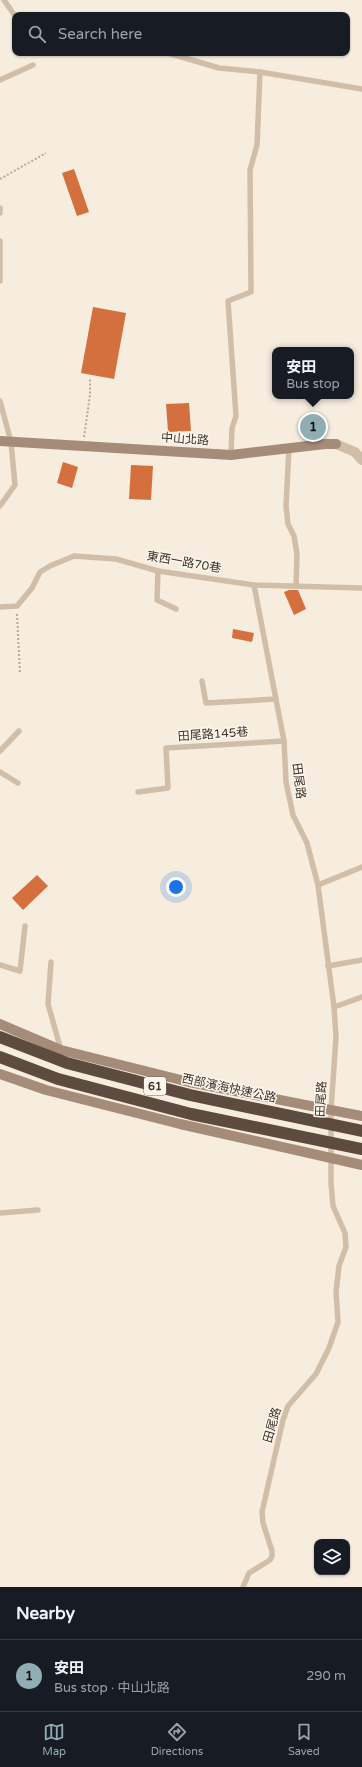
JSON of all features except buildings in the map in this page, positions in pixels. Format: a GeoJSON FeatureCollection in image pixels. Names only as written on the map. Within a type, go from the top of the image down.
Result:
{"type":"FeatureCollection","features":[{"type":"Feature","properties":{"kind":"highway","name":"西部濱海快速公路"},"geometry":{"type":"LineString","coordinates":[[0,1037],[82,1067],[190,1095],[362,1130]]}},
{"type":"Feature","properties":{"kind":"highway","name":"61"},"geometry":{"type":"LineString","coordinates":[[0,1057],[58,1079],[191,1114],[362,1149]]}},
{"type":"Feature","properties":{"kind":"street","name":"中山北路"},"geometry":{"type":"LineString","coordinates":[[0,441],[231,455],[336,444],[355,452],[362,460]]}},
{"type":"Feature","properties":{"kind":"street"},"geometry":{"type":"LineString","coordinates":[[0,1024],[61,1050],[190,1082],[362,1116]]}},
{"type":"Feature","properties":{"kind":"street"},"geometry":{"type":"LineString","coordinates":[[0,1074],[46,1090],[180,1124],[362,1165]]}},
{"type":"Feature","properties":{"kind":"lane"},"geometry":{"type":"LineString","coordinates":[[2,0],[12,12]]}},
{"type":"Feature","properties":{"kind":"lane"},"geometry":{"type":"LineString","coordinates":[[178,56],[219,68],[260,72],[362,89]]}},
{"type":"Feature","properties":{"kind":"lane"},"geometry":{"type":"LineString","coordinates":[[0,80],[33,65]]}},
{"type":"Feature","properties":{"kind":"lane"},"geometry":{"type":"LineString","coordinates":[[231,455],[232,428],[236,416],[228,301],[251,292],[250,170],[257,145],[260,72]]}},
{"type":"Feature","properties":{"kind":"lane"},"geometry":{"type":"LineString","coordinates":[[0,208],[0,213]]}},
{"type":"Feature","properties":{"kind":"lane"},"geometry":{"type":"LineString","coordinates":[[0,241],[0,281]]}},
{"type":"Feature","properties":{"kind":"lane"},"geometry":{"type":"LineString","coordinates":[[0,401],[11,442],[15,485],[0,506]]}},
{"type":"Feature","properties":{"kind":"lane"},"geometry":{"type":"LineString","coordinates":[[289,448],[286,506],[288,524],[294,536],[297,554],[296,586]]}},
{"type":"Feature","properties":{"kind":"lane","name":"東西一路70巷"},"geometry":{"type":"LineString","coordinates":[[17,606],[32,588],[40,572],[74,556],[116,559],[158,571],[254,585],[362,588]]}},
{"type":"Feature","properties":{"kind":"lane"},"geometry":{"type":"LineString","coordinates":[[158,571],[157,600],[176,610]]}},
{"type":"Feature","properties":{"kind":"lane","name":"田尾路"},"geometry":{"type":"LineString","coordinates":[[243,1587],[249,1573],[270,1560],[272,1556],[272,1551],[263,1523],[262,1512],[283,1420],[288,1406],[316,1374],[323,1361],[338,1322],[336,1292],[339,1266],[346,1247],[345,1233],[333,1206],[330,1158],[331,1110],[336,1037],[334,1007],[318,885],[307,843],[293,815],[286,782],[284,741],[254,585]]}},
{"type":"Feature","properties":{"kind":"lane"},"geometry":{"type":"LineString","coordinates":[[0,608],[17,606]]}},
{"type":"Feature","properties":{"kind":"lane"},"geometry":{"type":"LineString","coordinates":[[202,681],[206,703],[276,699]]}},
{"type":"Feature","properties":{"kind":"lane"},"geometry":{"type":"LineString","coordinates":[[0,751],[19,731]]}},
{"type":"Feature","properties":{"kind":"lane","name":"田尾路145巷"},"geometry":{"type":"LineString","coordinates":[[138,792],[168,788],[166,748],[284,741]]}},
{"type":"Feature","properties":{"kind":"lane"},"geometry":{"type":"LineString","coordinates":[[0,772],[18,783]]}},
{"type":"Feature","properties":{"kind":"lane"},"geometry":{"type":"LineString","coordinates":[[318,885],[362,867]]}},
{"type":"Feature","properties":{"kind":"lane"},"geometry":{"type":"LineString","coordinates":[[0,964],[20,971],[25,926]]}},
{"type":"Feature","properties":{"kind":"lane"},"geometry":{"type":"LineString","coordinates":[[328,966],[362,960]]}},
{"type":"Feature","properties":{"kind":"lane"},"geometry":{"type":"LineString","coordinates":[[51,962],[48,1004],[61,1050]]}},
{"type":"Feature","properties":{"kind":"lane"},"geometry":{"type":"LineString","coordinates":[[334,1007],[362,997]]}},
{"type":"Feature","properties":{"kind":"lane"},"geometry":{"type":"LineString","coordinates":[[0,1213],[38,1210]]}},
{"type":"Feature","properties":{"kind":"path"},"geometry":{"type":"LineString","coordinates":[[0,179],[46,153]]}},
{"type":"Feature","properties":{"kind":"path"},"geometry":{"type":"LineString","coordinates":[[83,446],[90,395],[90,378]]}},
{"type":"Feature","properties":{"kind":"path"},"geometry":{"type":"LineString","coordinates":[[17,606],[20,674]]}},
{"type":"Feature","properties":{"kind":"place","name":"安田"},"geometry":{"type":"Point","coordinates":[313,427]}}]}
